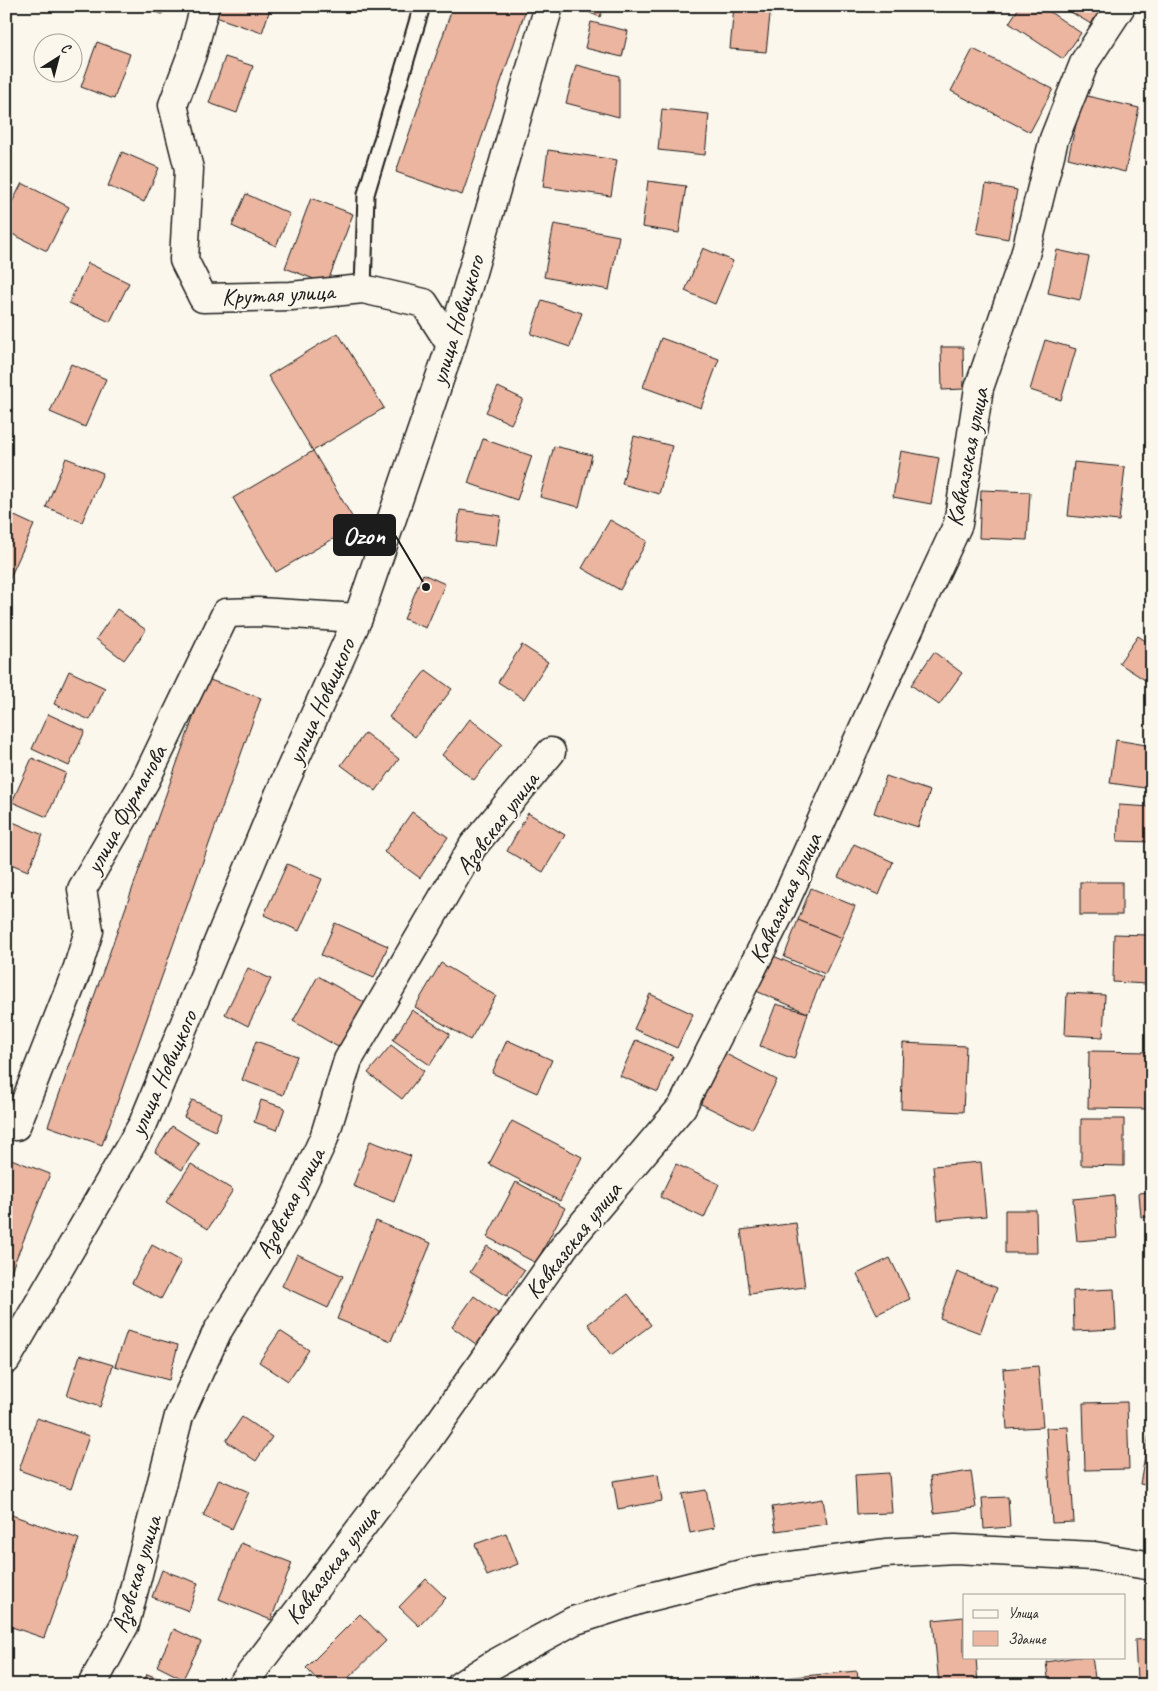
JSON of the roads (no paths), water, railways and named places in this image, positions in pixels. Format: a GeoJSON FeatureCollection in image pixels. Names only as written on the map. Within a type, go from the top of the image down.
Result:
{"type":"FeatureCollection","features":[{"type":"Feature","properties":{"kind":"street","name":"Крутая улица"},"geometry":{"type":"LineString","coordinates":[[205,6],[192,54],[173,105],[189,169],[184,260],[203,298],[291,296],[363,289],[424,303],[451,345]]}},
{"type":"Feature","properties":{"kind":"street","name":"улица Новицкого"},"geometry":{"type":"LineString","coordinates":[[6,1360],[143,1124],[279,795],[358,618],[451,345],[550,6]]}},
{"type":"Feature","properties":{"kind":"street","name":"Кавказская улица"},"geometry":{"type":"LineString","coordinates":[[242,1685],[426,1442],[566,1244],[682,1107],[778,917],[958,524],[979,388],[1025,255],[1054,139],[1085,61],[1121,6]]}},
{"type":"Feature","properties":{"kind":"street","name":"улица Фурманова"},"geometry":{"type":"LineString","coordinates":[[6,1123],[16,1126],[90,931],[82,889],[145,782],[226,613],[258,612],[358,618]]}},
{"type":"Feature","properties":{"kind":"street","name":"Азовская улица"},"geometry":{"type":"LineString","coordinates":[[92,1685],[125,1624],[179,1416],[217,1332],[287,1217],[324,1138],[348,1060],[473,846],[552,752]]}},
{"type":"Feature","properties":{"kind":"street"},"geometry":{"type":"LineString","coordinates":[[461,1685],[494,1664],[572,1622],[642,1599],[753,1571],[885,1553],[955,1549],[1094,1556],[1152,1566]]}},
{"type":"Feature","properties":{"kind":"lane"},"geometry":{"type":"LineString","coordinates":[[363,289],[366,194],[422,6]]}},
{"type":"Feature","properties":{"kind":"place","name":"Ozon"},"geometry":{"type":"Point","coordinates":[426,587]}}]}
